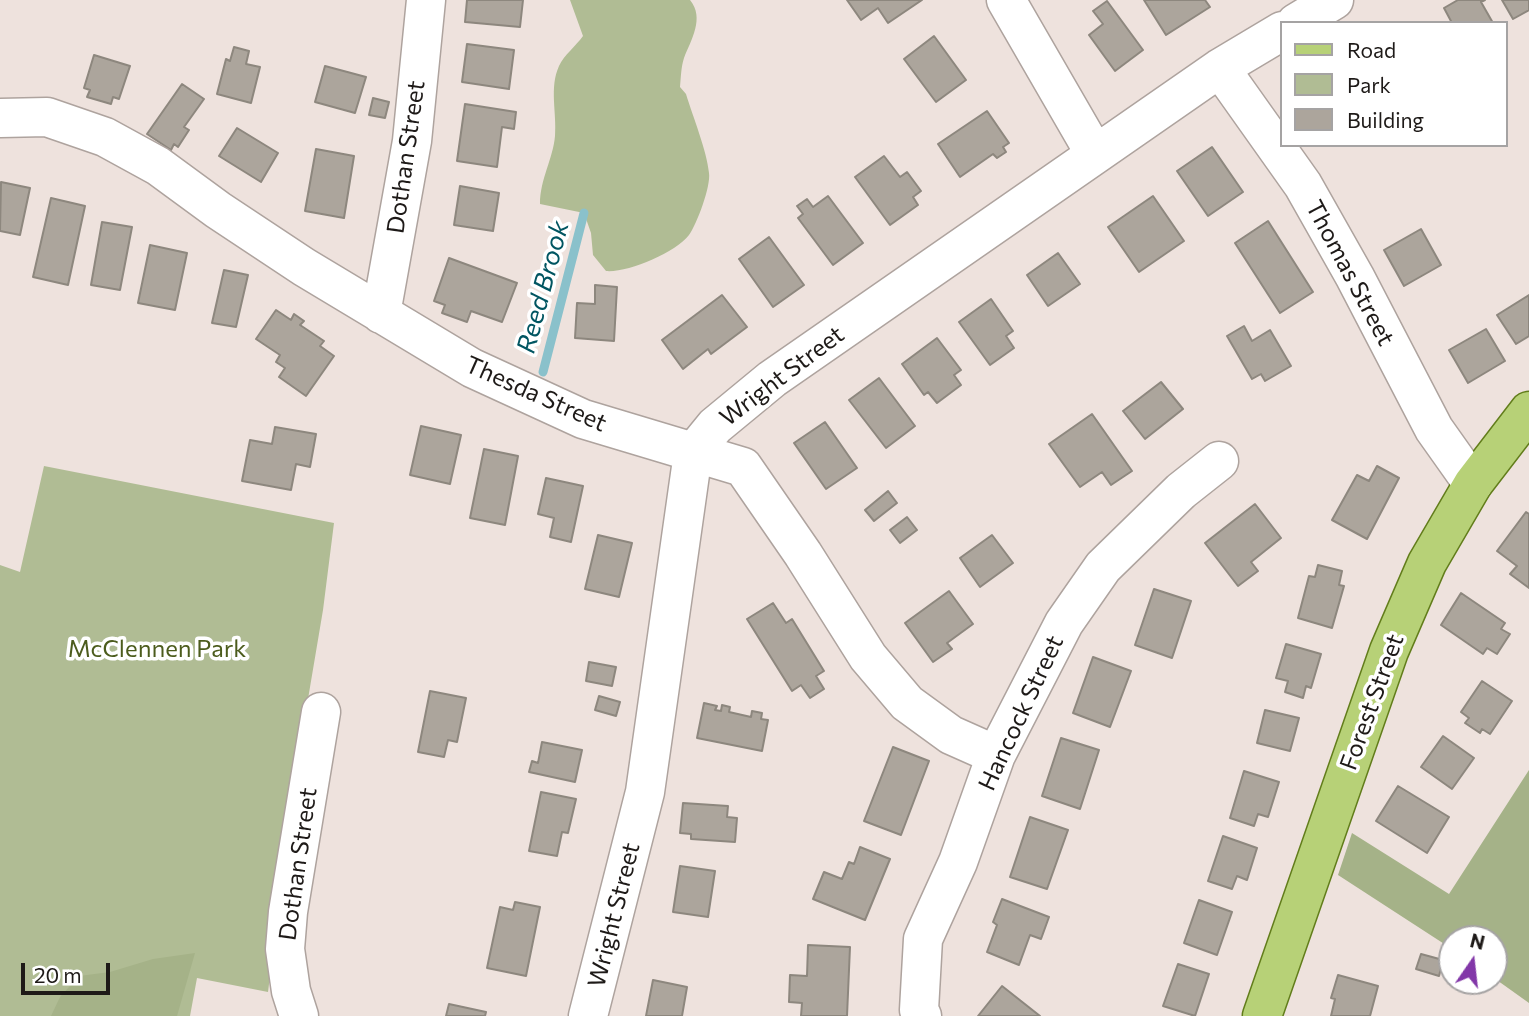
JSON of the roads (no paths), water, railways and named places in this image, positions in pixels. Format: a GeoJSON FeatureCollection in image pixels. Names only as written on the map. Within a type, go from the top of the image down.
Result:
{"type":"FeatureCollection","features":[{"type":"Feature","properties":{"kind":"main road","name":"Forest Street"},"geometry":{"type":"LineString","coordinates":[[1262,1016],[1389,652],[1427,563],[1473,484],[1529,411]]}},
{"type":"Feature","properties":{"kind":"street","name":"Dothan Street"},"geometry":{"type":"LineString","coordinates":[[381,314],[412,141],[426,0]]}},
{"type":"Feature","properties":{"kind":"street"},"geometry":{"type":"LineString","coordinates":[[1006,0],[1095,153]]}},
{"type":"Feature","properties":{"kind":"street"},"geometry":{"type":"LineString","coordinates":[[1299,21],[1334,0]]}},
{"type":"Feature","properties":{"kind":"street","name":"Wright Street"},"geometry":{"type":"LineString","coordinates":[[588,1016],[645,792],[693,453],[715,426],[772,379],[1095,153],[1220,68],[1280,32]]}},
{"type":"Feature","properties":{"kind":"street","name":"Thomas Street"},"geometry":{"type":"LineString","coordinates":[[1220,68],[1303,185],[1355,277],[1434,429],[1473,484]]}},
{"type":"Feature","properties":{"kind":"street","name":"Thesda Street"},"geometry":{"type":"LineString","coordinates":[[0,118],[47,117],[105,137],[158,166],[218,211],[293,260],[472,368],[583,419],[743,467],[803,554],[868,657],[907,703],[951,735],[996,755]]}},
{"type":"Feature","properties":{"kind":"street","name":"Hancock Street"},"geometry":{"type":"LineString","coordinates":[[922,1016],[919,1010],[923,939],[958,862],[996,755],[1064,623],[1103,567],[1181,491],[1219,461]]}},
{"type":"Feature","properties":{"kind":"street","name":"Dothan Street"},"geometry":{"type":"LineString","coordinates":[[299,1016],[291,991],[285,949],[288,912],[321,712]]}},
{"type":"Feature","properties":{"kind":"waterway","name":"Reed Brook"},"geometry":{"type":"LineString","coordinates":[[543,372],[584,213]]}},
{"type":"Feature","properties":{"kind":"park label","name":"McClennen Park"},"geometry":{"type":"Point","coordinates":[157,649]}}]}
